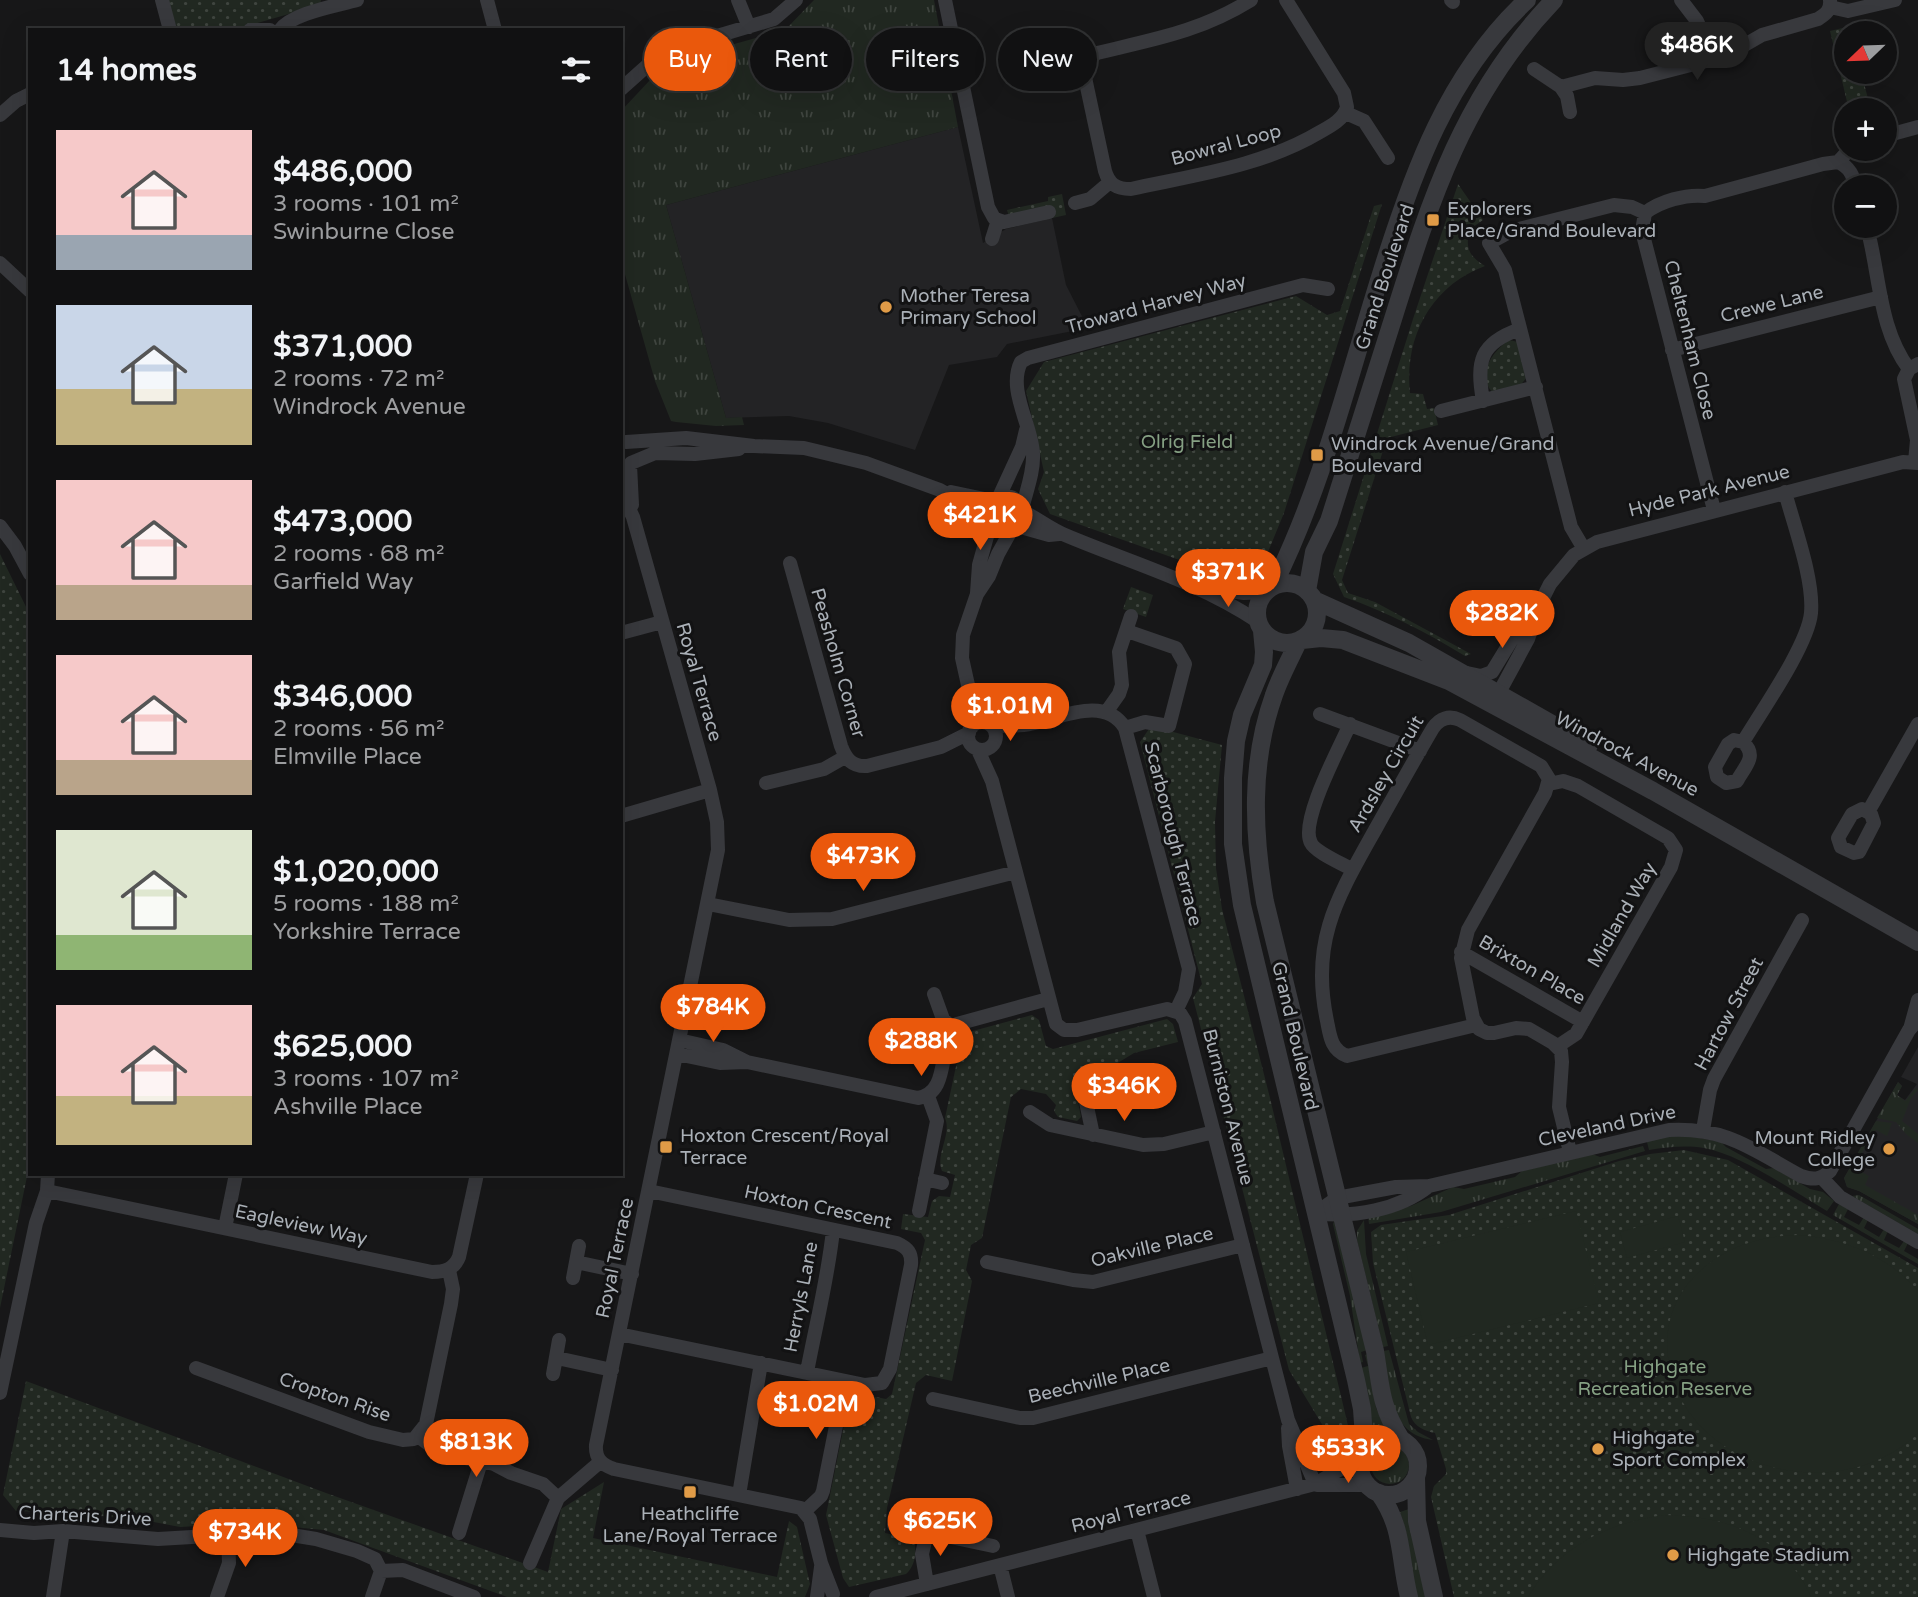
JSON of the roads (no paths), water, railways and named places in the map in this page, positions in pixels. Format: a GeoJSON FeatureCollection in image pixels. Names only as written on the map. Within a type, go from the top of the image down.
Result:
{"type":"FeatureCollection","features":[{"type":"Feature","properties":{"kind":"street"},"geometry":{"type":"LineString","coordinates":[[162,0],[169,28]]}},
{"type":"Feature","properties":{"kind":"street"},"geometry":{"type":"LineString","coordinates":[[281,28],[295,18],[333,3],[357,0]]}},
{"type":"Feature","properties":{"kind":"street"},"geometry":{"type":"LineString","coordinates":[[487,0],[494,28]]}},
{"type":"Feature","properties":{"kind":"street"},"geometry":{"type":"LineString","coordinates":[[738,0],[749,27]]}},
{"type":"Feature","properties":{"kind":"street"},"geometry":{"type":"LineString","coordinates":[[623,87],[658,56],[774,19],[796,0]]}},
{"type":"Feature","properties":{"kind":"street"},"geometry":{"type":"LineString","coordinates":[[945,0],[988,207],[994,218],[1004,222],[1049,212]]}},
{"type":"Feature","properties":{"kind":"street"},"geometry":{"type":"LineString","coordinates":[[1097,53],[1177,34],[1213,22],[1251,0]]}},
{"type":"Feature","properties":{"kind":"street"},"geometry":{"type":"LineString","coordinates":[[1286,0],[1344,93],[1346,113],[1364,121],[1388,158]]}},
{"type":"Feature","properties":{"kind":"street","name":"Grand Boulevard"},"geometry":{"type":"LineString","coordinates":[[1269,589],[1305,517],[1401,210],[1423,153],[1462,79],[1500,27],[1527,0]]}},
{"type":"Feature","properties":{"kind":"street","name":"Grand Boulevard"},"geometry":{"type":"LineString","coordinates":[[1310,595],[1314,552],[1329,521],[1425,219],[1450,155],[1485,87],[1554,0]]}},
{"type":"Feature","properties":{"kind":"street"},"geometry":{"type":"LineString","coordinates":[[1681,0],[1697,21],[1714,59]]}},
{"type":"Feature","properties":{"kind":"street"},"geometry":{"type":"LineString","coordinates":[[1562,87],[1595,78],[1640,78],[1714,59],[1729,54],[1762,34],[1818,19],[1825,15],[1830,4],[1848,11],[1895,0]]}},
{"type":"Feature","properties":{"kind":"street"},"geometry":{"type":"LineString","coordinates":[[1534,69],[1562,87],[1570,112]]}},
{"type":"Feature","properties":{"kind":"street"},"geometry":{"type":"LineString","coordinates":[[1076,203],[1090,199],[1110,182],[1105,171],[1088,91]]}},
{"type":"Feature","properties":{"kind":"street"},"geometry":{"type":"LineString","coordinates":[[0,115],[28,95]]}},
{"type":"Feature","properties":{"kind":"street","name":"Bowral Loop"},"geometry":{"type":"LineString","coordinates":[[1110,182],[1119,189],[1131,189],[1273,156],[1299,145],[1346,113]]}},
{"type":"Feature","properties":{"kind":"street"},"geometry":{"type":"LineString","coordinates":[[1897,133],[1918,127]]}},
{"type":"Feature","properties":{"kind":"street"},"geometry":{"type":"LineString","coordinates":[[1584,549],[1571,527],[1506,270],[1489,243],[1511,232],[1614,205],[1632,207],[1645,213],[1654,206],[1693,195],[1705,196],[1823,164],[1838,162],[1845,165],[1852,175]]}},
{"type":"Feature","properties":{"kind":"street","name":"Cheltenham Close"},"geometry":{"type":"LineString","coordinates":[[1645,213],[1642,231],[1714,510]]}},
{"type":"Feature","properties":{"kind":"street"},"geometry":{"type":"LineString","coordinates":[[992,239],[998,220]]}},
{"type":"Feature","properties":{"kind":"street"},"geometry":{"type":"LineString","coordinates":[[1870,240],[1893,345],[1913,366],[1904,379],[1917,440],[1917,462]]}},
{"type":"Feature","properties":{"kind":"street"},"geometry":{"type":"LineString","coordinates":[[0,263],[28,289]]}},
{"type":"Feature","properties":{"kind":"street","name":"Troward Harvey Way"},"geometry":{"type":"LineString","coordinates":[[1022,510],[1034,461],[1016,379],[1021,362],[1303,285],[1328,289]]}},
{"type":"Feature","properties":{"kind":"street","name":"Crewe Lane"},"geometry":{"type":"LineString","coordinates":[[1672,350],[1881,297]]}},
{"type":"Feature","properties":{"kind":"street"},"geometry":{"type":"LineString","coordinates":[[1483,401],[1480,373],[1486,350],[1503,335],[1520,329]]}},
{"type":"Feature","properties":{"kind":"street"},"geometry":{"type":"LineString","coordinates":[[1441,411],[1536,387]]}},
{"type":"Feature","properties":{"kind":"street","name":"Troward Harvey Way"},"geometry":{"type":"LineString","coordinates":[[996,499],[1022,447],[1026,429]]}},
{"type":"Feature","properties":{"kind":"street"},"geometry":{"type":"LineString","coordinates":[[623,439],[686,438],[754,446],[804,448],[832,454],[940,490],[996,499],[1010,497],[1016,499],[1022,510],[1060,534],[1195,585],[1238,608],[1278,643],[1300,641],[1314,626],[1316,608],[1310,595],[1291,583],[1244,593],[1195,585]]}},
{"type":"Feature","properties":{"kind":"street","name":"Royal Terrace"},"geometry":{"type":"LineString","coordinates":[[600,1462],[596,1450],[718,850],[717,822],[710,790],[633,517],[628,467],[632,451],[623,439]]}},
{"type":"Feature","properties":{"kind":"street"},"geometry":{"type":"LineString","coordinates":[[628,467],[655,453],[703,454],[754,446]]}},
{"type":"Feature","properties":{"kind":"street","name":"Hyde Park Avenue"},"geometry":{"type":"LineString","coordinates":[[1496,699],[1528,639],[1539,606],[1559,571],[1584,549],[1606,538],[1903,462],[1917,462]]}},
{"type":"Feature","properties":{"kind":"street"},"geometry":{"type":"LineString","coordinates":[[940,490],[989,520],[998,529],[1015,527],[1049,535],[1060,534]]}},
{"type":"Feature","properties":{"kind":"street"},"geometry":{"type":"LineString","coordinates":[[1743,742],[1804,638],[1811,613],[1807,575],[1785,492]]}},
{"type":"Feature","properties":{"kind":"street","name":"Royal Terrace"},"geometry":{"type":"LineString","coordinates":[[623,496],[633,517]]}},
{"type":"Feature","properties":{"kind":"street"},"geometry":{"type":"LineString","coordinates":[[977,594],[979,565],[989,520],[988,511],[996,499]]}},
{"type":"Feature","properties":{"kind":"street"},"geometry":{"type":"LineString","coordinates":[[1022,510],[977,594],[961,647],[968,685],[1048,999],[1056,1024],[1070,1031],[1161,1009],[1176,1010]]}},
{"type":"Feature","properties":{"kind":"street"},"geometry":{"type":"LineString","coordinates":[[0,526],[15,545],[28,570]]}},
{"type":"Feature","properties":{"kind":"street","name":"Peasholm Corner"},"geometry":{"type":"LineString","coordinates":[[790,562],[845,757],[854,764],[867,766],[982,737]]}},
{"type":"Feature","properties":{"kind":"street"},"geometry":{"type":"LineString","coordinates":[[1260,626],[1256,611],[1269,589]]}},
{"type":"Feature","properties":{"kind":"street","name":"Windrock Avenue"},"geometry":{"type":"LineString","coordinates":[[1310,595],[1456,669],[1496,699],[1918,943]]}},
{"type":"Feature","properties":{"kind":"street","name":"Hyde Park Avenue"},"geometry":{"type":"LineString","coordinates":[[1456,669],[1481,676],[1492,672],[1522,623],[1539,606]]}},
{"type":"Feature","properties":{"kind":"street"},"geometry":{"type":"LineString","coordinates":[[982,737],[1092,710],[1107,711],[1122,685],[1119,652],[1131,616]]}},
{"type":"Feature","properties":{"kind":"street"},"geometry":{"type":"LineString","coordinates":[[623,633],[662,622]]}},
{"type":"Feature","properties":{"kind":"street","name":"Grand Boulevard"},"geometry":{"type":"LineString","coordinates":[[1260,626],[1263,666],[1242,715],[1236,741],[1232,803],[1233,844],[1242,905],[1356,1380],[1364,1453]]}},
{"type":"Feature","properties":{"kind":"street"},"geometry":{"type":"LineString","coordinates":[[1125,728],[1145,722],[1169,726],[1185,664],[1176,648],[1127,631]]}},
{"type":"Feature","properties":{"kind":"street","name":"Windrock Avenue"},"geometry":{"type":"LineString","coordinates":[[1300,641],[1321,638],[1343,640],[1496,699],[1918,930]]}},
{"type":"Feature","properties":{"kind":"street","name":"Grand Boulevard"},"geometry":{"type":"LineString","coordinates":[[1300,641],[1274,695],[1267,717],[1258,775],[1256,831],[1265,902],[1375,1351],[1380,1395],[1387,1418],[1401,1439]]}},
{"type":"Feature","properties":{"kind":"street","name":"Scarborough Terrace"},"geometry":{"type":"LineString","coordinates":[[1107,711],[1125,728],[1189,969],[1185,992],[1176,1010]]}},
{"type":"Feature","properties":{"kind":"street"},"geometry":{"type":"LineString","coordinates":[[1320,714],[1420,751]]}},
{"type":"Feature","properties":{"kind":"street","name":"Ardsley Circuit"},"geometry":{"type":"LineString","coordinates":[[1549,784],[1548,774],[1541,766],[1455,718],[1440,720],[1337,900],[1322,961],[1322,992],[1334,1048],[1341,1054],[1355,1055],[1476,1025],[1487,1033],[1529,1029],[1558,1046]]}},
{"type":"Feature","properties":{"kind":"street"},"geometry":{"type":"LineString","coordinates":[[1350,724],[1315,799],[1309,832],[1314,848],[1353,870]]}},
{"type":"Feature","properties":{"kind":"street"},"geometry":{"type":"LineString","coordinates":[[1868,812],[1918,724]]}},
{"type":"Feature","properties":{"kind":"street"},"geometry":{"type":"LineString","coordinates":[[766,783],[824,769],[845,757]]}},
{"type":"Feature","properties":{"kind":"street","name":"Midland Way"},"geometry":{"type":"LineString","coordinates":[[1549,784],[1563,781],[1578,786],[1668,838],[1676,850],[1671,867],[1583,1022],[1571,1039],[1558,1046]]}},
{"type":"Feature","properties":{"kind":"street"},"geometry":{"type":"LineString","coordinates":[[1476,1025],[1465,986],[1461,952],[1468,930],[1549,784]]}},
{"type":"Feature","properties":{"kind":"street"},"geometry":{"type":"LineString","coordinates":[[623,815],[710,790]]}},
{"type":"Feature","properties":{"kind":"street"},"geometry":{"type":"LineString","coordinates":[[708,904],[789,920],[832,919],[1016,872]]}},
{"type":"Feature","properties":{"kind":"street","name":"Hartow Street"},"geometry":{"type":"LineString","coordinates":[[1703,1130],[1714,1079],[1802,920]]}},
{"type":"Feature","properties":{"kind":"street","name":"Brixton Place"},"geometry":{"type":"LineString","coordinates":[[1461,952],[1583,1022]]}},
{"type":"Feature","properties":{"kind":"street"},"geometry":{"type":"LineString","coordinates":[[934,995],[943,1019],[953,1029]]}},
{"type":"Feature","properties":{"kind":"street"},"geometry":{"type":"LineString","coordinates":[[928,1096],[938,1082],[953,1029],[964,1021],[1048,999]]}},
{"type":"Feature","properties":{"kind":"street"},"geometry":{"type":"LineString","coordinates":[[1918,1000],[1914,1025],[1830,1171],[1822,1178],[1840,1197],[1918,1242]]}},
{"type":"Feature","properties":{"kind":"street","name":"Burniston Avenue"},"geometry":{"type":"LineString","coordinates":[[1176,1010],[1182,1015],[1188,1028],[1288,1419],[1315,1485]]}},
{"type":"Feature","properties":{"kind":"street"},"geometry":{"type":"LineString","coordinates":[[1558,1046],[1562,1057],[1559,1107],[1570,1152]]}},
{"type":"Feature","properties":{"kind":"street"},"geometry":{"type":"LineString","coordinates":[[678,1047],[723,1050],[747,1062],[910,1097],[928,1096]]}},
{"type":"Feature","properties":{"kind":"street"},"geometry":{"type":"LineString","coordinates":[[1082,1083],[1093,1135]]}},
{"type":"Feature","properties":{"kind":"street"},"geometry":{"type":"LineString","coordinates":[[919,1211],[937,1121],[928,1096]]}},
{"type":"Feature","properties":{"kind":"street"},"geometry":{"type":"LineString","coordinates":[[1030,1112],[1050,1125],[1152,1145],[1214,1132]]}},
{"type":"Feature","properties":{"kind":"street","name":"Cleveland Drive"},"geometry":{"type":"LineString","coordinates":[[1316,1213],[1337,1198],[1403,1186],[1429,1186],[1656,1132],[1687,1129],[1703,1130],[1741,1142],[1808,1179],[1822,1178]]}},
{"type":"Feature","properties":{"kind":"street"},"geometry":{"type":"LineString","coordinates":[[0,1393],[36,1223],[47,1191],[48,1176]]}},
{"type":"Feature","properties":{"kind":"street"},"geometry":{"type":"LineString","coordinates":[[225,1228],[236,1176]]}},
{"type":"Feature","properties":{"kind":"street"},"geometry":{"type":"LineString","coordinates":[[477,1176],[459,1257],[449,1270],[453,1296],[426,1424],[418,1436],[440,1453],[494,1464],[511,1473],[542,1483],[558,1498]]}},
{"type":"Feature","properties":{"kind":"street"},"geometry":{"type":"LineString","coordinates":[[925,1179],[942,1183]]}},
{"type":"Feature","properties":{"kind":"street","name":"Cleveland Drive"},"geometry":{"type":"LineString","coordinates":[[1316,1213],[1342,1217],[1404,1202],[1429,1186]]}},
{"type":"Feature","properties":{"kind":"street","name":"Eagleview Way"},"geometry":{"type":"LineString","coordinates":[[47,1191],[432,1272],[449,1270]]}},
{"type":"Feature","properties":{"kind":"street","name":"Hoxton Crescent"},"geometry":{"type":"LineString","coordinates":[[619,1334],[872,1386],[882,1383],[888,1376],[912,1258],[908,1250],[897,1243],[649,1191]]}},
{"type":"Feature","properties":{"kind":"street","name":"Herryls Lane"},"geometry":{"type":"LineString","coordinates":[[807,1372],[828,1277],[833,1230]]}},
{"type":"Feature","properties":{"kind":"street","name":"Oakville Place"},"geometry":{"type":"LineString","coordinates":[[987,1262],[1093,1282],[1243,1245]]}},
{"type":"Feature","properties":{"kind":"street"},"geometry":{"type":"LineString","coordinates":[[573,1278],[579,1246]]}},
{"type":"Feature","properties":{"kind":"street"},"geometry":{"type":"LineString","coordinates":[[576,1262],[632,1274]]}},
{"type":"Feature","properties":{"kind":"street"},"geometry":{"type":"LineString","coordinates":[[553,1374],[559,1340]]}},
{"type":"Feature","properties":{"kind":"street"},"geometry":{"type":"LineString","coordinates":[[556,1358],[612,1370]]}},
{"type":"Feature","properties":{"kind":"street","name":"Beechville Place"},"geometry":{"type":"LineString","coordinates":[[933,1399],[1033,1419],[1272,1358]]}},
{"type":"Feature","properties":{"kind":"street"},"geometry":{"type":"LineString","coordinates":[[739,1495],[761,1363]]}},
{"type":"Feature","properties":{"kind":"street","name":"Cropton Rise"},"geometry":{"type":"LineString","coordinates":[[195,1368],[369,1432],[403,1440],[418,1436]]}},
{"type":"Feature","properties":{"kind":"street"},"geometry":{"type":"LineString","coordinates":[[806,1511],[823,1491],[845,1381]]}},
{"type":"Feature","properties":{"kind":"street","name":"Burniston Avenue"},"geometry":{"type":"LineString","coordinates":[[1288,1419],[1289,1446],[1297,1489]]}},
{"type":"Feature","properties":{"kind":"street"},"geometry":{"type":"LineString","coordinates":[[1409,1597],[1398,1529],[1391,1510],[1361,1471],[1364,1453],[1384,1437],[1401,1439],[1410,1446],[1418,1462],[1417,1521],[1434,1597]]}},
{"type":"Feature","properties":{"kind":"street","name":"Royal Terrace"},"geometry":{"type":"LineString","coordinates":[[1315,1485],[1364,1453]]}},
{"type":"Feature","properties":{"kind":"street"},"geometry":{"type":"LineString","coordinates":[[459,1533],[481,1462]]}},
{"type":"Feature","properties":{"kind":"street"},"geometry":{"type":"LineString","coordinates":[[530,1563],[558,1498],[600,1462],[614,1469],[796,1506],[806,1511],[821,1563],[835,1595]]}},
{"type":"Feature","properties":{"kind":"street"},"geometry":{"type":"LineString","coordinates":[[1373,1489],[1398,1493],[1407,1489],[1416,1477]]}},
{"type":"Feature","properties":{"kind":"street","name":"Royal Terrace"},"geometry":{"type":"LineString","coordinates":[[876,1597],[1315,1485],[1373,1489]]}},
{"type":"Feature","properties":{"kind":"street"},"geometry":{"type":"LineString","coordinates":[[894,1525],[993,1546]]}},
{"type":"Feature","properties":{"kind":"street","name":"Charteris Drive"},"geometry":{"type":"LineString","coordinates":[[0,1530],[34,1533],[63,1531],[133,1538],[285,1534],[316,1539],[371,1556],[378,1562],[381,1571]]}},
{"type":"Feature","properties":{"kind":"street"},"geometry":{"type":"LineString","coordinates":[[1137,1530],[1154,1597]]}},
{"type":"Feature","properties":{"kind":"street"},"geometry":{"type":"LineString","coordinates":[[53,1597],[63,1531]]}},
{"type":"Feature","properties":{"kind":"street"},"geometry":{"type":"LineString","coordinates":[[927,1532],[922,1554],[927,1584]]}},
{"type":"Feature","properties":{"kind":"street"},"geometry":{"type":"LineString","coordinates":[[217,1597],[229,1563],[228,1535]]}},
{"type":"Feature","properties":{"kind":"street"},"geometry":{"type":"LineString","coordinates":[[817,1597],[821,1563]]}},
{"type":"Feature","properties":{"kind":"street"},"geometry":{"type":"LineString","coordinates":[[1000,1565],[1008,1597]]}},
{"type":"Feature","properties":{"kind":"street"},"geometry":{"type":"LineString","coordinates":[[372,1597],[381,1571],[403,1570],[474,1597]]}},
{"type":"Feature","properties":{"kind":"street"},"geometry":{"type":"LineString","coordinates":[[817,1597],[824,1593],[835,1595]]}},
{"type":"Feature","properties":{"kind":"place","name":"Explorers Place/Grand Boulevard"},"geometry":{"type":"Point","coordinates":[1433,220]}},
{"type":"Feature","properties":{"kind":"place","name":"Mother Teresa Primary School"},"geometry":{"type":"Point","coordinates":[886,307]}},
{"type":"Feature","properties":{"kind":"place","name":"Windrock Avenue/Grand Boulevard"},"geometry":{"type":"Point","coordinates":[1317,455]}},
{"type":"Feature","properties":{"kind":"place","name":"Hoxton Crescent/Royal Terrace"},"geometry":{"type":"Point","coordinates":[666,1147]}},
{"type":"Feature","properties":{"kind":"place","name":"Mount Ridley College"},"geometry":{"type":"Point","coordinates":[1889,1149]}},
{"type":"Feature","properties":{"kind":"place","name":"Highgate Sport Complex"},"geometry":{"type":"Point","coordinates":[1598,1449]}},
{"type":"Feature","properties":{"kind":"place","name":"Heathcliffe Lane/Royal Terrace"},"geometry":{"type":"Point","coordinates":[690,1492]}},
{"type":"Feature","properties":{"kind":"place","name":"Highgate Stadium"},"geometry":{"type":"Point","coordinates":[1673,1555]}},
{"type":"Feature","properties":{"kind":"park label","name":"Olrig Field"},"geometry":{"type":"Point","coordinates":[1187,442]}},
{"type":"Feature","properties":{"kind":"park label","name":"Highgate Recreation Reserve"},"geometry":{"type":"Point","coordinates":[1665,1378]}}]}
